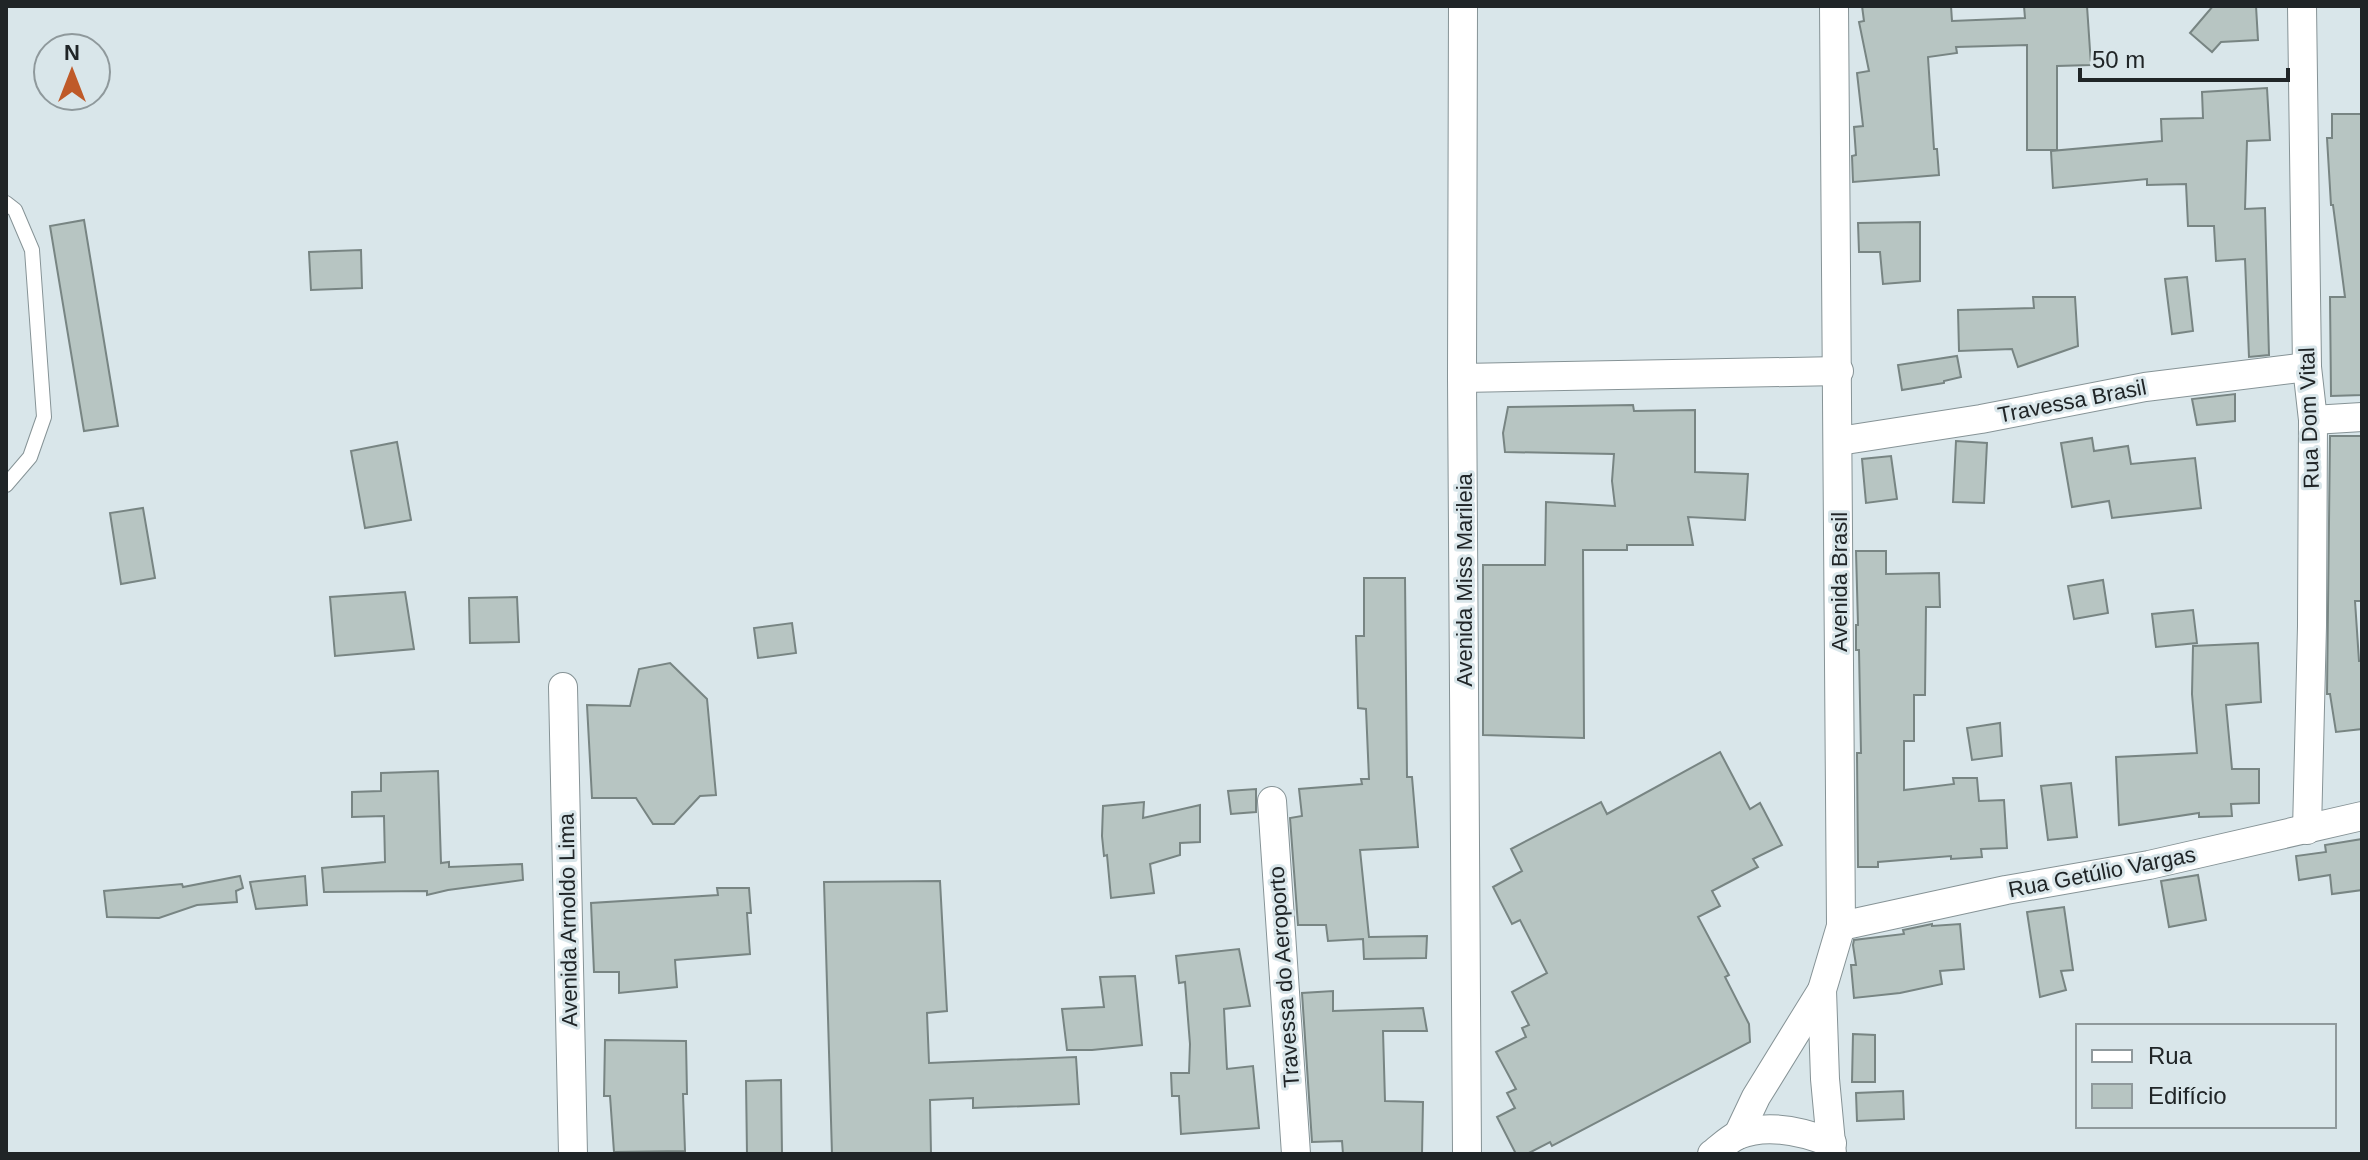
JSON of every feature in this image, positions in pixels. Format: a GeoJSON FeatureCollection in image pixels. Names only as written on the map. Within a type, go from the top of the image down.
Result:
{"type":"FeatureCollection","features":[{"type":"Feature","properties":{"kind":"street","name":"Avenida Miss Marileia"},"geometry":{"type":"LineString","coordinates":[[1463,6],[1467,1154]]}},
{"type":"Feature","properties":{"kind":"street","name":"Avenida Brasil"},"geometry":{"type":"LineString","coordinates":[[1832,1149],[1825,1079],[1822,990],[1841,926],[1834,6]]}},
{"type":"Feature","properties":{"kind":"street","name":"Rua Dom Vital"},"geometry":{"type":"LineString","coordinates":[[2302,6],[2307,367],[2313,420],[2307,830]]}},
{"type":"Feature","properties":{"kind":"street","name":"Travessa Brasil"},"geometry":{"type":"LineString","coordinates":[[1839,441],[1981,419],[2145,387],[2307,367]]}},
{"type":"Feature","properties":{"kind":"street"},"geometry":{"type":"LineString","coordinates":[[1462,378],[1839,371]]}},
{"type":"Feature","properties":{"kind":"street"},"geometry":{"type":"LineString","coordinates":[[2313,420],[2362,417]]}},
{"type":"Feature","properties":{"kind":"street","name":"Avenida Arnoldo Lima"},"geometry":{"type":"LineString","coordinates":[[563,687],[573,1154]]}},
{"type":"Feature","properties":{"kind":"street","name":"Travessa do Aeroporto"},"geometry":{"type":"LineString","coordinates":[[1272,801],[1296,1154]]}},
{"type":"Feature","properties":{"kind":"street","name":"Rua Getúlio Vargas"},"geometry":{"type":"LineString","coordinates":[[1841,926],[2006,890],[2149,865],[2362,816]]}},
{"type":"Feature","properties":{"kind":"street"},"geometry":{"type":"LineString","coordinates":[[1738,1135],[1756,1097],[1822,990]]}},
{"type":"Feature","properties":{"kind":"street"},"geometry":{"type":"LineString","coordinates":[[1712,1154],[1738,1135],[1769,1129],[1814,1136],[1832,1149]]}},
{"type":"Feature","properties":{"kind":"lane"},"geometry":{"type":"LineString","coordinates":[[6,203],[15,210],[32,250],[44,417],[30,457],[6,485]]}},
{"type":"Feature","properties":{"kind":"building"},"geometry":{"type":"Polygon","coordinates":[[[1862,6],[1951,6],[1952,21],[2025,18],[2024,6],[2087,6],[2091,65],[2057,66],[2057,150],[2027,150],[2027,45],[1956,47],[1957,53],[1928,57],[1934,149],[1937,149],[1939,175],[1853,182],[1852,156],[1856,155],[1854,127],[1863,126],[1857,73],[1869,71],[1859,22],[1864,21],[1862,6]]]}},
{"type":"Feature","properties":{"kind":"building"},"geometry":{"type":"Polygon","coordinates":[[[2213,6],[2256,6],[2258,40],[2221,42],[2212,52],[2190,33],[2213,6]]]}},
{"type":"Feature","properties":{"kind":"building"},"geometry":{"type":"Polygon","coordinates":[[[2267,88],[2270,140],[2247,141],[2245,209],[2265,208],[2269,355],[2249,357],[2245,259],[2216,261],[2214,226],[2188,226],[2186,184],[2147,185],[2147,179],[2053,188],[2051,151],[2162,141],[2161,119],[2203,118],[2202,92],[2267,88]]]}},
{"type":"Feature","properties":{"kind":"building"},"geometry":{"type":"Polygon","coordinates":[[[2332,114],[2362,114],[2362,395],[2331,396],[2330,297],[2345,297],[2331,205],[2327,138],[2332,138],[2332,114]]]}},
{"type":"Feature","properties":{"kind":"building"},"geometry":{"type":"Polygon","coordinates":[[[84,220],[118,426],[84,431],[50,226],[84,220]]]}},
{"type":"Feature","properties":{"kind":"building"},"geometry":{"type":"Polygon","coordinates":[[[1920,222],[1920,281],[1883,284],[1880,252],[1859,252],[1858,223],[1920,222]]]}},
{"type":"Feature","properties":{"kind":"building"},"geometry":{"type":"Polygon","coordinates":[[[361,250],[362,288],[311,290],[309,252],[361,250]]]}},
{"type":"Feature","properties":{"kind":"building"},"geometry":{"type":"Polygon","coordinates":[[[2187,277],[2193,331],[2172,334],[2165,279],[2187,277]]]}},
{"type":"Feature","properties":{"kind":"building"},"geometry":{"type":"Polygon","coordinates":[[[2033,297],[2075,297],[2078,346],[2018,367],[2012,349],[1959,351],[1958,310],[2034,308],[2033,297]]]}},
{"type":"Feature","properties":{"kind":"building"},"geometry":{"type":"Polygon","coordinates":[[[1957,356],[1961,377],[1902,390],[1898,365],[1957,356]]]}},
{"type":"Feature","properties":{"kind":"building"},"geometry":{"type":"Polygon","coordinates":[[[2235,394],[2235,421],[2197,425],[2192,399],[2235,394]]]}},
{"type":"Feature","properties":{"kind":"building"},"geometry":{"type":"Polygon","coordinates":[[[1633,405],[1634,411],[1695,410],[1695,472],[1748,474],[1745,520],[1688,517],[1693,545],[1627,545],[1627,550],[1583,550],[1584,738],[1483,735],[1483,565],[1545,565],[1546,502],[1615,506],[1612,481],[1614,454],[1505,452],[1503,433],[1508,407],[1633,405]]]}},
{"type":"Feature","properties":{"kind":"building"},"geometry":{"type":"Polygon","coordinates":[[[2330,436],[2362,436],[2362,601],[2355,601],[2359,661],[2362,661],[2362,729],[2336,732],[2330,694],[2327,694],[2330,436]]]}},
{"type":"Feature","properties":{"kind":"building"},"geometry":{"type":"Polygon","coordinates":[[[2092,438],[2094,451],[2128,446],[2131,464],[2195,458],[2201,508],[2112,518],[2109,501],[2072,507],[2061,443],[2092,438]]]}},
{"type":"Feature","properties":{"kind":"building"},"geometry":{"type":"Polygon","coordinates":[[[1956,441],[1987,443],[1984,503],[1953,502],[1956,441]]]}},
{"type":"Feature","properties":{"kind":"building"},"geometry":{"type":"Polygon","coordinates":[[[397,442],[411,520],[365,528],[351,451],[397,442]]]}},
{"type":"Feature","properties":{"kind":"building"},"geometry":{"type":"Polygon","coordinates":[[[1891,456],[1897,499],[1866,503],[1862,459],[1891,456]]]}},
{"type":"Feature","properties":{"kind":"building"},"geometry":{"type":"Polygon","coordinates":[[[143,508],[155,578],[121,584],[110,513],[143,508]]]}},
{"type":"Feature","properties":{"kind":"building"},"geometry":{"type":"Polygon","coordinates":[[[1856,551],[1886,551],[1886,574],[1939,573],[1940,607],[1926,607],[1925,695],[1914,695],[1914,741],[1904,741],[1904,790],[1954,784],[1953,778],[1977,778],[1979,801],[2004,800],[2007,848],[1981,849],[1982,857],[1951,859],[1951,856],[1878,862],[1878,867],[1858,867],[1857,753],[1861,753],[1859,650],[1856,650],[1856,551]]]}},
{"type":"Feature","properties":{"kind":"building"},"geometry":{"type":"Polygon","coordinates":[[[1364,578],[1405,578],[1407,777],[1412,777],[1418,847],[1360,850],[1369,937],[1427,936],[1426,958],[1364,959],[1363,939],[1328,941],[1326,925],[1298,925],[1290,818],[1302,816],[1299,789],[1362,784],[1361,779],[1369,779],[1366,709],[1358,708],[1356,636],[1364,636],[1364,578]]]}},
{"type":"Feature","properties":{"kind":"building"},"geometry":{"type":"Polygon","coordinates":[[[2103,580],[2108,613],[2074,619],[2068,586],[2103,580]]]}},
{"type":"Feature","properties":{"kind":"building"},"geometry":{"type":"Polygon","coordinates":[[[405,592],[414,649],[335,656],[330,597],[405,592]]]}},
{"type":"Feature","properties":{"kind":"building"},"geometry":{"type":"Polygon","coordinates":[[[517,597],[519,642],[470,643],[469,598],[517,597]]]}},
{"type":"Feature","properties":{"kind":"building"},"geometry":{"type":"Polygon","coordinates":[[[2193,610],[2197,643],[2156,647],[2152,614],[2193,610]]]}},
{"type":"Feature","properties":{"kind":"building"},"geometry":{"type":"Polygon","coordinates":[[[792,623],[796,653],[758,658],[754,628],[792,623]]]}},
{"type":"Feature","properties":{"kind":"building"},"geometry":{"type":"Polygon","coordinates":[[[2258,643],[2261,702],[2226,705],[2232,769],[2259,769],[2259,803],[2231,804],[2232,816],[2199,817],[2199,813],[2119,825],[2116,757],[2197,753],[2192,694],[2193,646],[2258,643]]]}},
{"type":"Feature","properties":{"kind":"building"},"geometry":{"type":"Polygon","coordinates":[[[670,663],[707,699],[716,795],[700,796],[674,824],[653,824],[636,798],[592,798],[587,705],[630,706],[639,669],[670,663]]]}},
{"type":"Feature","properties":{"kind":"building"},"geometry":{"type":"Polygon","coordinates":[[[2000,723],[2002,756],[1972,760],[1967,728],[2000,723]]]}},
{"type":"Feature","properties":{"kind":"building"},"geometry":{"type":"Polygon","coordinates":[[[1720,752],[1750,809],[1760,803],[1782,845],[1753,859],[1758,867],[1712,891],[1720,906],[1698,917],[1729,975],[1725,977],[1749,1024],[1750,1042],[1552,1146],[1550,1142],[1527,1154],[1516,1154],[1497,1117],[1515,1108],[1507,1093],[1516,1089],[1496,1052],[1526,1037],[1522,1028],[1529,1025],[1512,992],[1547,973],[1520,920],[1512,924],[1493,887],[1522,871],[1511,849],[1601,802],[1607,814],[1720,752]]]}},
{"type":"Feature","properties":{"kind":"building"},"geometry":{"type":"Polygon","coordinates":[[[438,771],[441,863],[449,862],[449,867],[522,864],[523,880],[427,895],[427,891],[324,892],[322,868],[385,862],[384,816],[352,817],[352,792],[381,791],[381,773],[438,771]]]}},
{"type":"Feature","properties":{"kind":"building"},"geometry":{"type":"Polygon","coordinates":[[[2071,783],[2077,837],[2048,840],[2041,786],[2071,783]]]}},
{"type":"Feature","properties":{"kind":"building"},"geometry":{"type":"Polygon","coordinates":[[[1256,789],[1256,812],[1231,814],[1228,791],[1256,789]]]}},
{"type":"Feature","properties":{"kind":"building"},"geometry":{"type":"Polygon","coordinates":[[[1144,802],[1143,818],[1200,805],[1200,842],[1180,843],[1180,855],[1150,864],[1154,893],[1111,898],[1102,836],[1103,806],[1144,802]]]}},
{"type":"Feature","properties":{"kind":"building"},"geometry":{"type":"Polygon","coordinates":[[[2362,839],[2362,890],[2332,894],[2330,875],[2299,880],[2296,856],[2326,852],[2325,845],[2362,839]]]}},
{"type":"Feature","properties":{"kind":"building"},"geometry":{"type":"Polygon","coordinates":[[[2198,875],[2206,920],[2169,927],[2161,881],[2198,875]]]}},
{"type":"Feature","properties":{"kind":"building"},"geometry":{"type":"Polygon","coordinates":[[[240,876],[243,888],[236,891],[237,902],[197,905],[159,918],[107,917],[104,891],[182,884],[183,887],[240,876]]]}},
{"type":"Feature","properties":{"kind":"building"},"geometry":{"type":"Polygon","coordinates":[[[305,876],[307,905],[256,909],[250,882],[305,876]]]}},
{"type":"Feature","properties":{"kind":"building"},"geometry":{"type":"Polygon","coordinates":[[[940,881],[947,1011],[927,1013],[929,1063],[1076,1057],[1079,1104],[973,1108],[973,1098],[930,1100],[931,1154],[832,1154],[824,882],[940,881]]]}},
{"type":"Feature","properties":{"kind":"building"},"geometry":{"type":"Polygon","coordinates":[[[717,888],[749,888],[750,954],[675,960],[677,987],[619,993],[619,972],[594,972],[591,903],[718,895],[717,888]]]}},
{"type":"Feature","properties":{"kind":"building"},"geometry":{"type":"Polygon","coordinates":[[[2064,907],[2073,970],[2061,971],[2066,990],[2040,997],[2027,912],[2064,907]]]}},
{"type":"Feature","properties":{"kind":"building"},"geometry":{"type":"Polygon","coordinates":[[[1932,924],[1960,924],[1964,969],[1940,971],[1942,984],[1854,998],[1851,965],[1856,965],[1854,940],[1904,934],[1903,930],[1932,924]]]}},
{"type":"Feature","properties":{"kind":"building"},"geometry":{"type":"Polygon","coordinates":[[[1239,949],[1250,1006],[1224,1009],[1227,1069],[1253,1066],[1259,1128],[1181,1134],[1179,1096],[1172,1096],[1171,1073],[1189,1073],[1190,1044],[1185,982],[1179,983],[1176,956],[1239,949]]]}},
{"type":"Feature","properties":{"kind":"building"},"geometry":{"type":"Polygon","coordinates":[[[1135,976],[1142,1045],[1067,1050],[1062,1009],[1104,1007],[1100,977],[1135,976]]]}},
{"type":"Feature","properties":{"kind":"building"},"geometry":{"type":"Polygon","coordinates":[[[1333,991],[1333,1011],[1423,1008],[1427,1031],[1383,1031],[1385,1101],[1423,1102],[1422,1154],[1343,1154],[1342,1141],[1312,1142],[1302,993],[1333,991]]]}},
{"type":"Feature","properties":{"kind":"building"},"geometry":{"type":"Polygon","coordinates":[[[1853,1034],[1875,1035],[1875,1082],[1852,1082],[1853,1034]]]}},
{"type":"Feature","properties":{"kind":"building"},"geometry":{"type":"Polygon","coordinates":[[[605,1040],[686,1041],[687,1094],[683,1094],[685,1151],[614,1152],[610,1096],[604,1096],[605,1040]]]}},
{"type":"Feature","properties":{"kind":"building"},"geometry":{"type":"Polygon","coordinates":[[[781,1080],[782,1154],[747,1154],[746,1081],[781,1080]]]}},
{"type":"Feature","properties":{"kind":"building"},"geometry":{"type":"Polygon","coordinates":[[[1903,1091],[1904,1119],[1857,1121],[1856,1093],[1903,1091]]]}}]}
